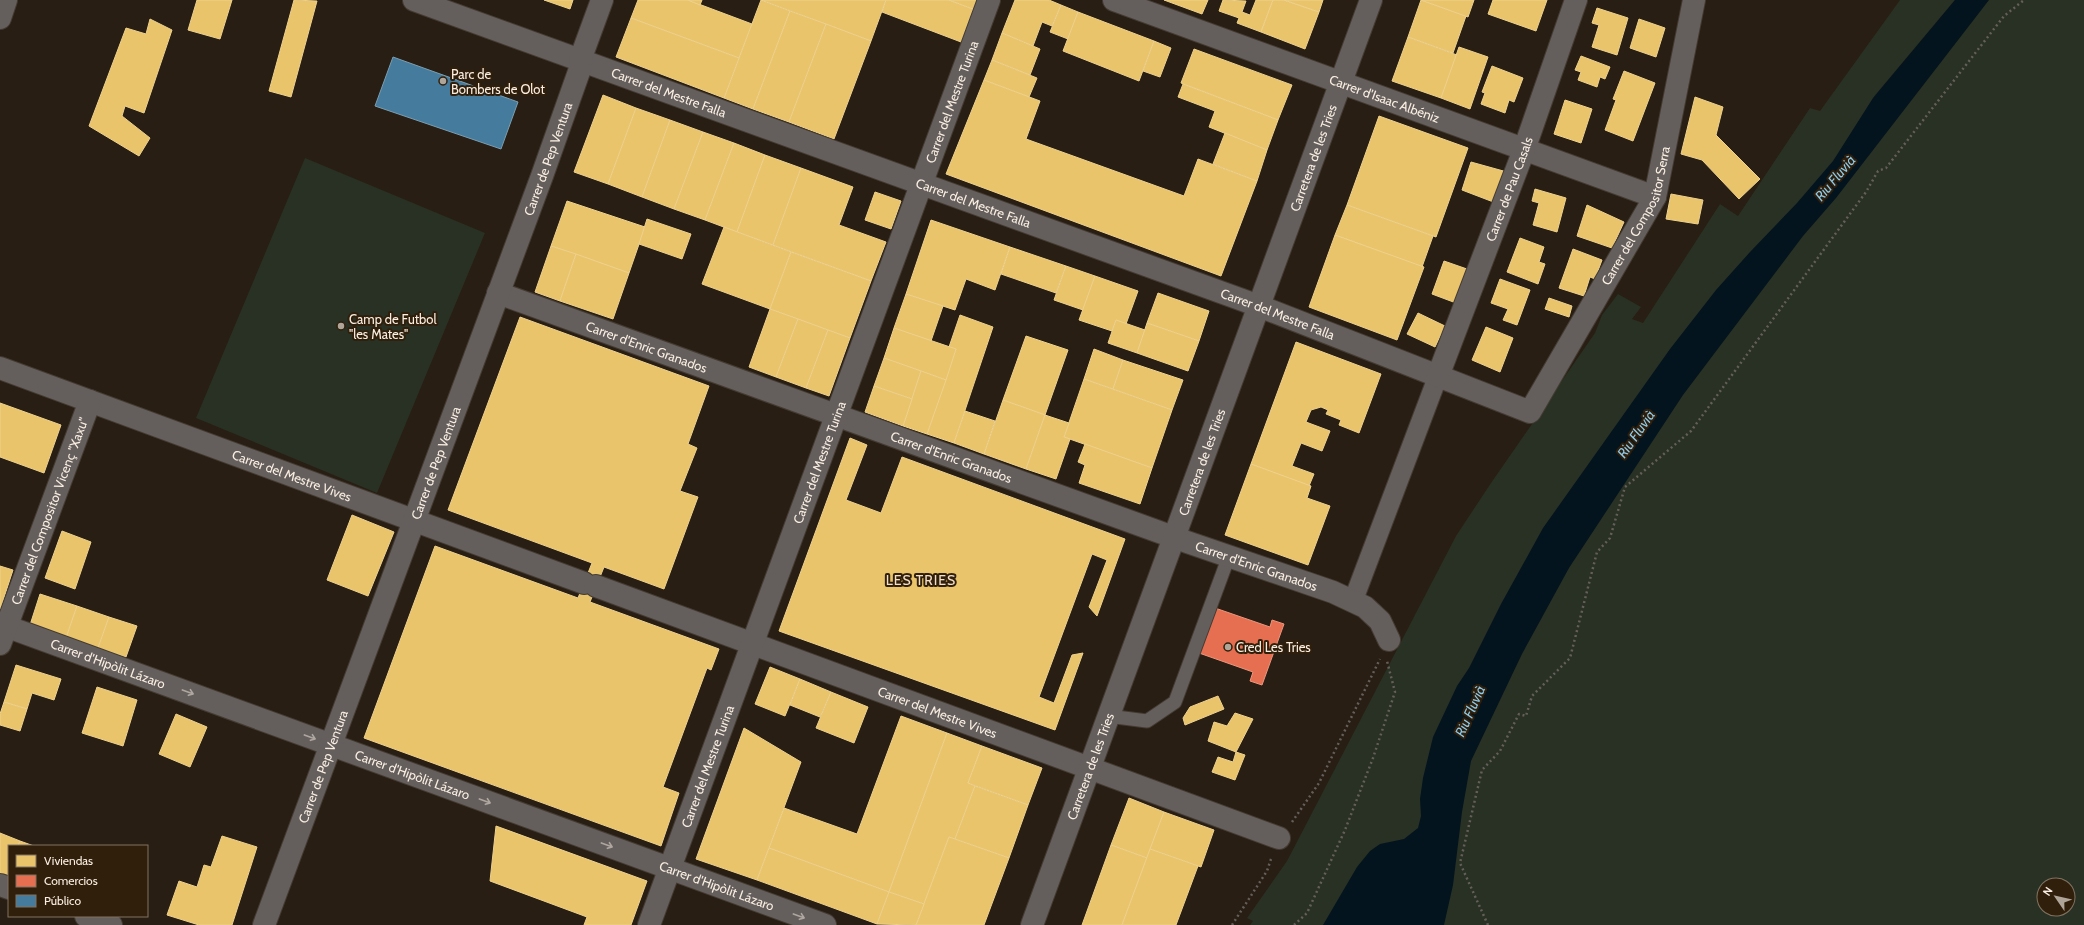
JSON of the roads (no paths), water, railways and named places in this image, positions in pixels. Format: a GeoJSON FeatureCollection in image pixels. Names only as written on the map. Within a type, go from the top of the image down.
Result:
{"type":"FeatureCollection","features":[{"type":"Feature","properties":{"kind":"street"},"geometry":{"type":"LineString","coordinates":[[0,18],[6,0]]}},
{"type":"Feature","properties":{"kind":"street","name":"Carrer del Mestre Falla"},"geometry":{"type":"LineString","coordinates":[[414,0],[1259,306],[1530,412]]}},
{"type":"Feature","properties":{"kind":"street","name":"Carrer de Pep Ventura"},"geometry":{"type":"LineString","coordinates":[[264,925],[581,66],[580,60],[602,0]]}},
{"type":"Feature","properties":{"kind":"street","name":"Carrer del Mestre Turina"},"geometry":{"type":"LineString","coordinates":[[649,925],[671,869],[989,0]]}},
{"type":"Feature","properties":{"kind":"street","name":"Carrer d'Isaac Albéniz"},"geometry":{"type":"LineString","coordinates":[[1114,0],[1655,197]]}},
{"type":"Feature","properties":{"kind":"street","name":"Carretera de les Tries"},"geometry":{"type":"LineString","coordinates":[[1032,925],[1371,0]]}},
{"type":"Feature","properties":{"kind":"street","name":"Carrer de Pau Casals"},"geometry":{"type":"LineString","coordinates":[[1438,376],[1524,150],[1576,0]]}},
{"type":"Feature","properties":{"kind":"street","name":"Carrer del Compositor Serra"},"geometry":{"type":"LineString","coordinates":[[1530,412],[1655,197],[1694,0]]}},
{"type":"Feature","properties":{"kind":"street","name":"Carrer d'Enric Granados"},"geometry":{"type":"LineString","coordinates":[[498,293],[1174,537],[1333,592],[1365,607],[1380,621],[1387,645]]}},
{"type":"Feature","properties":{"kind":"street","name":"Carrer del Mestre Vives"},"geometry":{"type":"LineString","coordinates":[[0,368],[1279,838]]}},
{"type":"Feature","properties":{"kind":"street"},"geometry":{"type":"LineString","coordinates":[[1353,601],[1438,376]]}},
{"type":"Feature","properties":{"kind":"street","name":"Carrer del Compositor Vicenç \"Xaxu\""},"geometry":{"type":"LineString","coordinates":[[2,631],[90,401]]}},
{"type":"Feature","properties":{"kind":"street","name":"Carrer d'Hipòlit Lázaro"},"geometry":{"type":"LineString","coordinates":[[2,631],[330,744],[825,925]]}},
{"type":"Feature","properties":{"kind":"street"},"geometry":{"type":"LineString","coordinates":[[89,917],[111,925]]}},
{"type":"Feature","properties":{"kind":"lane"},"geometry":{"type":"LineString","coordinates":[[1108,716],[1147,721],[1176,702],[1230,556]]}},
{"type":"Feature","properties":{"kind":"water","name":"Riu Fluvià"},"geometry":{"type":"Polygon","coordinates":[[[1955,0],[1989,0],[1836,198],[1803,236],[1683,395],[1569,568],[1522,654],[1471,761],[1462,812],[1453,885],[1444,925],[1323,925],[1357,867],[1370,851],[1380,844],[1404,839],[1418,828],[1421,816],[1420,799],[1423,778],[1433,737],[1457,686],[1469,668],[1501,604],[1543,528],[1670,349],[1716,290],[1797,203],[1833,161],[1873,98],[1955,0]]]}},
{"type":"Feature","properties":{"kind":"place","name":"Parc de Bombers de Olot"},"geometry":{"type":"Point","coordinates":[443,81]}},
{"type":"Feature","properties":{"kind":"place","name":"Camp de Futbol \"les Mates\""},"geometry":{"type":"Point","coordinates":[341,326]}},
{"type":"Feature","properties":{"kind":"place","name":"Cred Les Tries"},"geometry":{"type":"Point","coordinates":[1228,647]}},
{"type":"Feature","properties":{"kind":"district","name":"LES TRIES"},"geometry":{"type":"Point","coordinates":[921,580]}}]}
